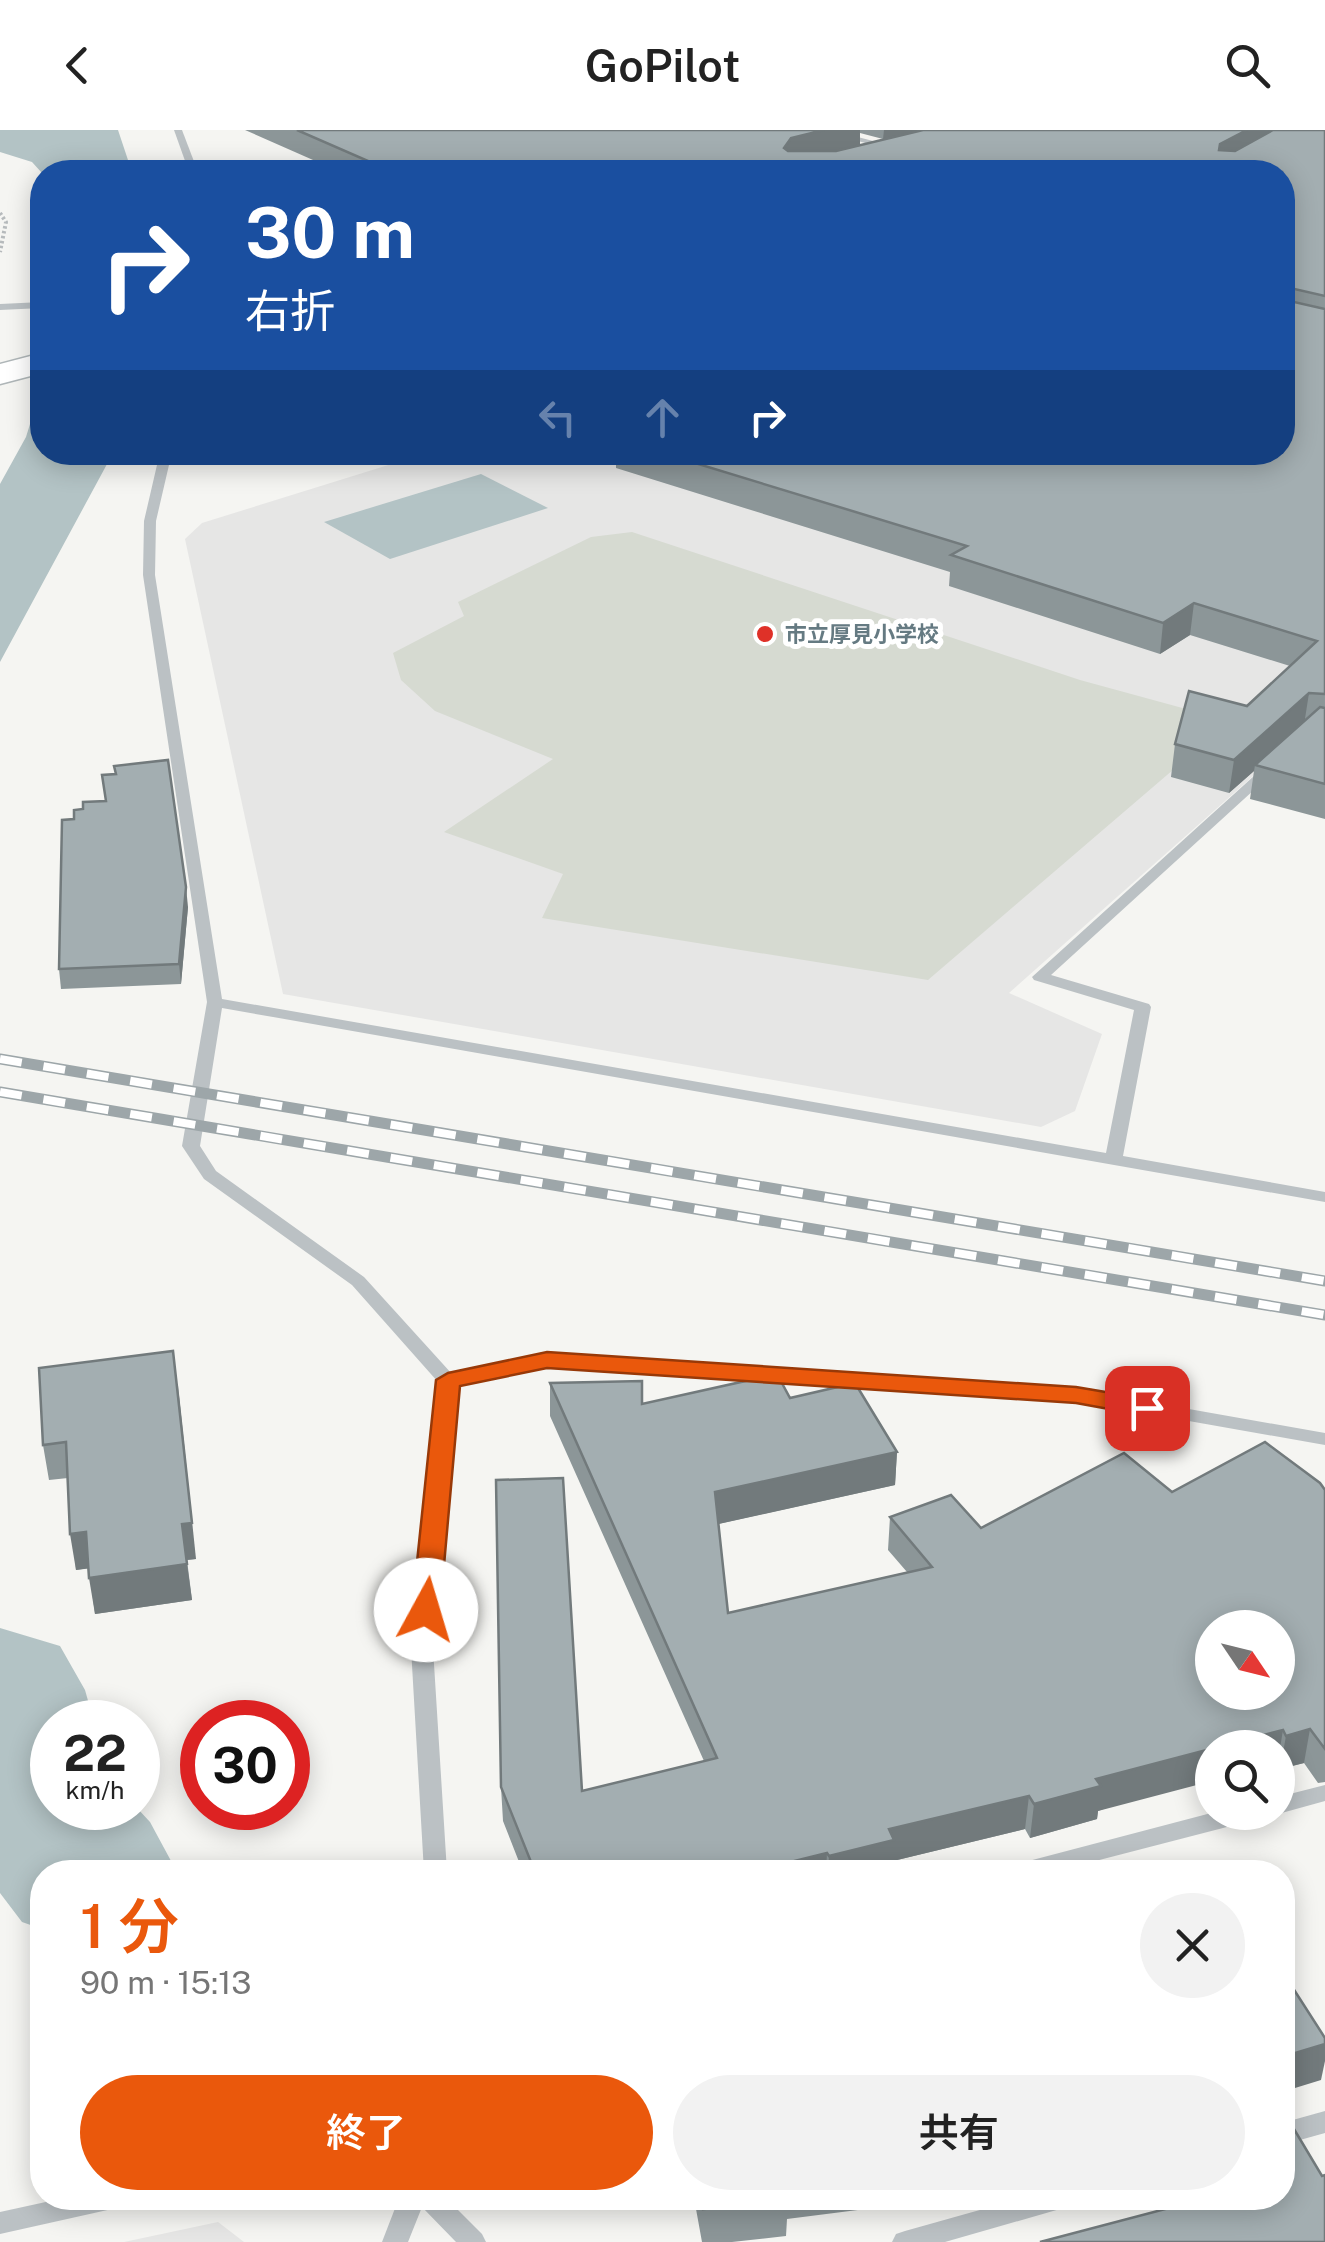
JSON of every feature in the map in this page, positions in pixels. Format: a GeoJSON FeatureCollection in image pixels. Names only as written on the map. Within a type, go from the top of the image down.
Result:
{"type":"FeatureCollection","features":[{"type":"Feature","properties":{"kind":"main road"},"geometry":{"type":"LineString","coordinates":[[849,160],[907,146]]}},
{"type":"Feature","properties":{"kind":"main road"},"geometry":{"type":"LineString","coordinates":[[0,374],[30,366]]}},
{"type":"Feature","properties":{"kind":"street"},"geometry":{"type":"LineString","coordinates":[[178,130],[189,160]]}},
{"type":"Feature","properties":{"kind":"street"},"geometry":{"type":"LineString","coordinates":[[820,130],[907,146]]}},
{"type":"Feature","properties":{"kind":"street"},"geometry":{"type":"LineString","coordinates":[[0,307],[30,306]]}},
{"type":"Feature","properties":{"kind":"street"},"geometry":{"type":"LineString","coordinates":[[163,465],[150,521],[149,575],[215,1002],[191,1146],[210,1176],[358,1281],[448,1380],[422,1648],[434,1860]]}},
{"type":"Feature","properties":{"kind":"street"},"geometry":{"type":"LineString","coordinates":[[1114,1158],[1143,1006],[1040,977],[1283,757]]}},
{"type":"Feature","properties":{"kind":"street"},"geometry":{"type":"LineString","coordinates":[[215,1002],[1325,1197]]}},
{"type":"Feature","properties":{"kind":"street"},"geometry":{"type":"LineString","coordinates":[[448,1380],[547,1360],[1076,1395],[1325,1439]]}},
{"type":"Feature","properties":{"kind":"street"},"geometry":{"type":"LineString","coordinates":[[1295,1801],[1325,1793]]}},
{"type":"Feature","properties":{"kind":"street"},"geometry":{"type":"LineString","coordinates":[[1066,1860],[1195,1826]]}},
{"type":"Feature","properties":{"kind":"street"},"geometry":{"type":"LineString","coordinates":[[1295,2130],[1325,2122]]}},
{"type":"Feature","properties":{"kind":"street"},"geometry":{"type":"LineString","coordinates":[[0,2223],[58,2210]]}},
{"type":"Feature","properties":{"kind":"street"},"geometry":{"type":"LineString","coordinates":[[395,2242],[407,2210]]}},
{"type":"Feature","properties":{"kind":"street"},"geometry":{"type":"LineString","coordinates":[[441,2210],[472,2242]]}},
{"type":"Feature","properties":{"kind":"street"},"geometry":{"type":"LineString","coordinates":[[905,2242],[1018,2210]]}},
{"type":"Feature","properties":{"kind":"path"},"geometry":{"type":"LineString","coordinates":[[0,213],[6,222],[0,252]]}},
{"type":"Feature","properties":{"kind":"shaded area"},"geometry":{"type":"Polygon","coordinates":[[[0,130],[118,130],[128,160],[30,161],[0,152],[0,130]]]}},
{"type":"Feature","properties":{"kind":"shaded area"},"geometry":{"type":"Polygon","coordinates":[[[30,424],[30,465],[107,465],[0,662],[0,484],[30,424]]]}},
{"type":"Feature","properties":{"kind":"shaded area","name":"市立厚見小学校"},"geometry":{"type":"Polygon","coordinates":[[[388,465],[1283,465],[1305,730],[1009,993],[1102,1034],[1075,1111],[1041,1127],[283,994],[185,539],[202,523],[388,465]]]}},
{"type":"Feature","properties":{"kind":"shaded area"},"geometry":{"type":"Polygon","coordinates":[[[481,474],[548,508],[390,559],[324,522],[481,474]]]}},
{"type":"Feature","properties":{"kind":"shaded area"},"geometry":{"type":"Polygon","coordinates":[[[632,532],[1080,680],[1230,721],[928,980],[542,918],[563,874],[444,832],[553,759],[435,711],[401,680],[393,653],[464,616],[458,602],[591,537],[632,532]]]}},
{"type":"Feature","properties":{"kind":"shaded area"},"geometry":{"type":"Polygon","coordinates":[[[218,2222],[244,2242],[124,2242],[218,2222]]]}},
{"type":"Feature","properties":{"kind":"building"},"geometry":{"type":"Polygon","coordinates":[[[297,130],[824,130],[791,138],[784,148],[836,151],[923,130],[1247,130],[1220,144],[1219,150],[1235,151],[1273,130],[1325,130],[1325,296],[1295,289],[1295,160],[366,160],[297,130]]]}},
{"type":"Feature","properties":{"kind":"building"},"geometry":{"type":"Polygon","coordinates":[[[1295,302],[1325,309],[1325,694],[1309,693],[1234,760],[1175,744],[1189,691],[1247,706],[1317,641],[1194,603],[1163,623],[951,555],[967,546],[702,465],[1295,465],[1295,302]]]}},
{"type":"Feature","properties":{"kind":"building"},"geometry":{"type":"Polygon","coordinates":[[[1320,707],[1325,708],[1325,784],[1255,765],[1320,707]]]}},
{"type":"Feature","properties":{"kind":"building"},"geometry":{"type":"Polygon","coordinates":[[[168,760],[186,887],[179,964],[59,969],[62,820],[74,819],[74,810],[83,809],[83,802],[106,801],[102,775],[116,774],[114,766],[168,760]]]}},
{"type":"Feature","properties":{"kind":"building"},"geometry":{"type":"Polygon","coordinates":[[[173,1351],[192,1523],[182,1524],[187,1564],[89,1578],[86,1532],[70,1534],[66,1442],[43,1445],[39,1368],[173,1351]]]}},
{"type":"Feature","properties":{"kind":"building"},"geometry":{"type":"Polygon","coordinates":[[[777,1374],[790,1398],[855,1383],[897,1452],[715,1492],[728,1613],[932,1567],[890,1517],[951,1495],[981,1528],[1124,1453],[1172,1492],[1265,1442],[1325,1490],[1325,1749],[1310,1729],[1295,1733],[1295,1730],[1195,1730],[1195,1753],[1096,1779],[1101,1786],[1034,1804],[1029,1796],[889,1829],[894,1840],[829,1856],[827,1853],[799,1860],[530,1860],[501,1787],[496,1480],[563,1478],[582,1791],[717,1758],[550,1383],[642,1381],[642,1404],[777,1374]]]}},
{"type":"Feature","properties":{"kind":"building"},"geometry":{"type":"Polygon","coordinates":[[[1295,1991],[1325,2038],[1325,2044],[1295,2053],[1295,1991]]]}},
{"type":"Feature","properties":{"kind":"building"},"geometry":{"type":"Polygon","coordinates":[[[1295,2131],[1322,2176],[1325,2175],[1325,2242],[1040,2242],[1161,2210],[1295,2210],[1295,2131]]]}},
{"type":"Feature","properties":{"kind":"waterway"},"geometry":{"type":"LineString","coordinates":[[0,1690],[29,1787],[51,1827],[76,1860]]}},
{"type":"Feature","properties":{"kind":"railway"},"geometry":{"type":"LineString","coordinates":[[0,1059],[1325,1281]]}},
{"type":"Feature","properties":{"kind":"railway"},"geometry":{"type":"LineString","coordinates":[[0,1092],[1325,1315]]}},
{"type":"Feature","properties":{"kind":"place","name":"市立厚見小学校"},"geometry":{"type":"Point","coordinates":[765,634]}},
{"type":"Feature","properties":{"kind":"route"},"geometry":{"type":"LineString","coordinates":[[426,1610],[448,1380],[547,1360],[1076,1395],[1147,1408]]}}]}
